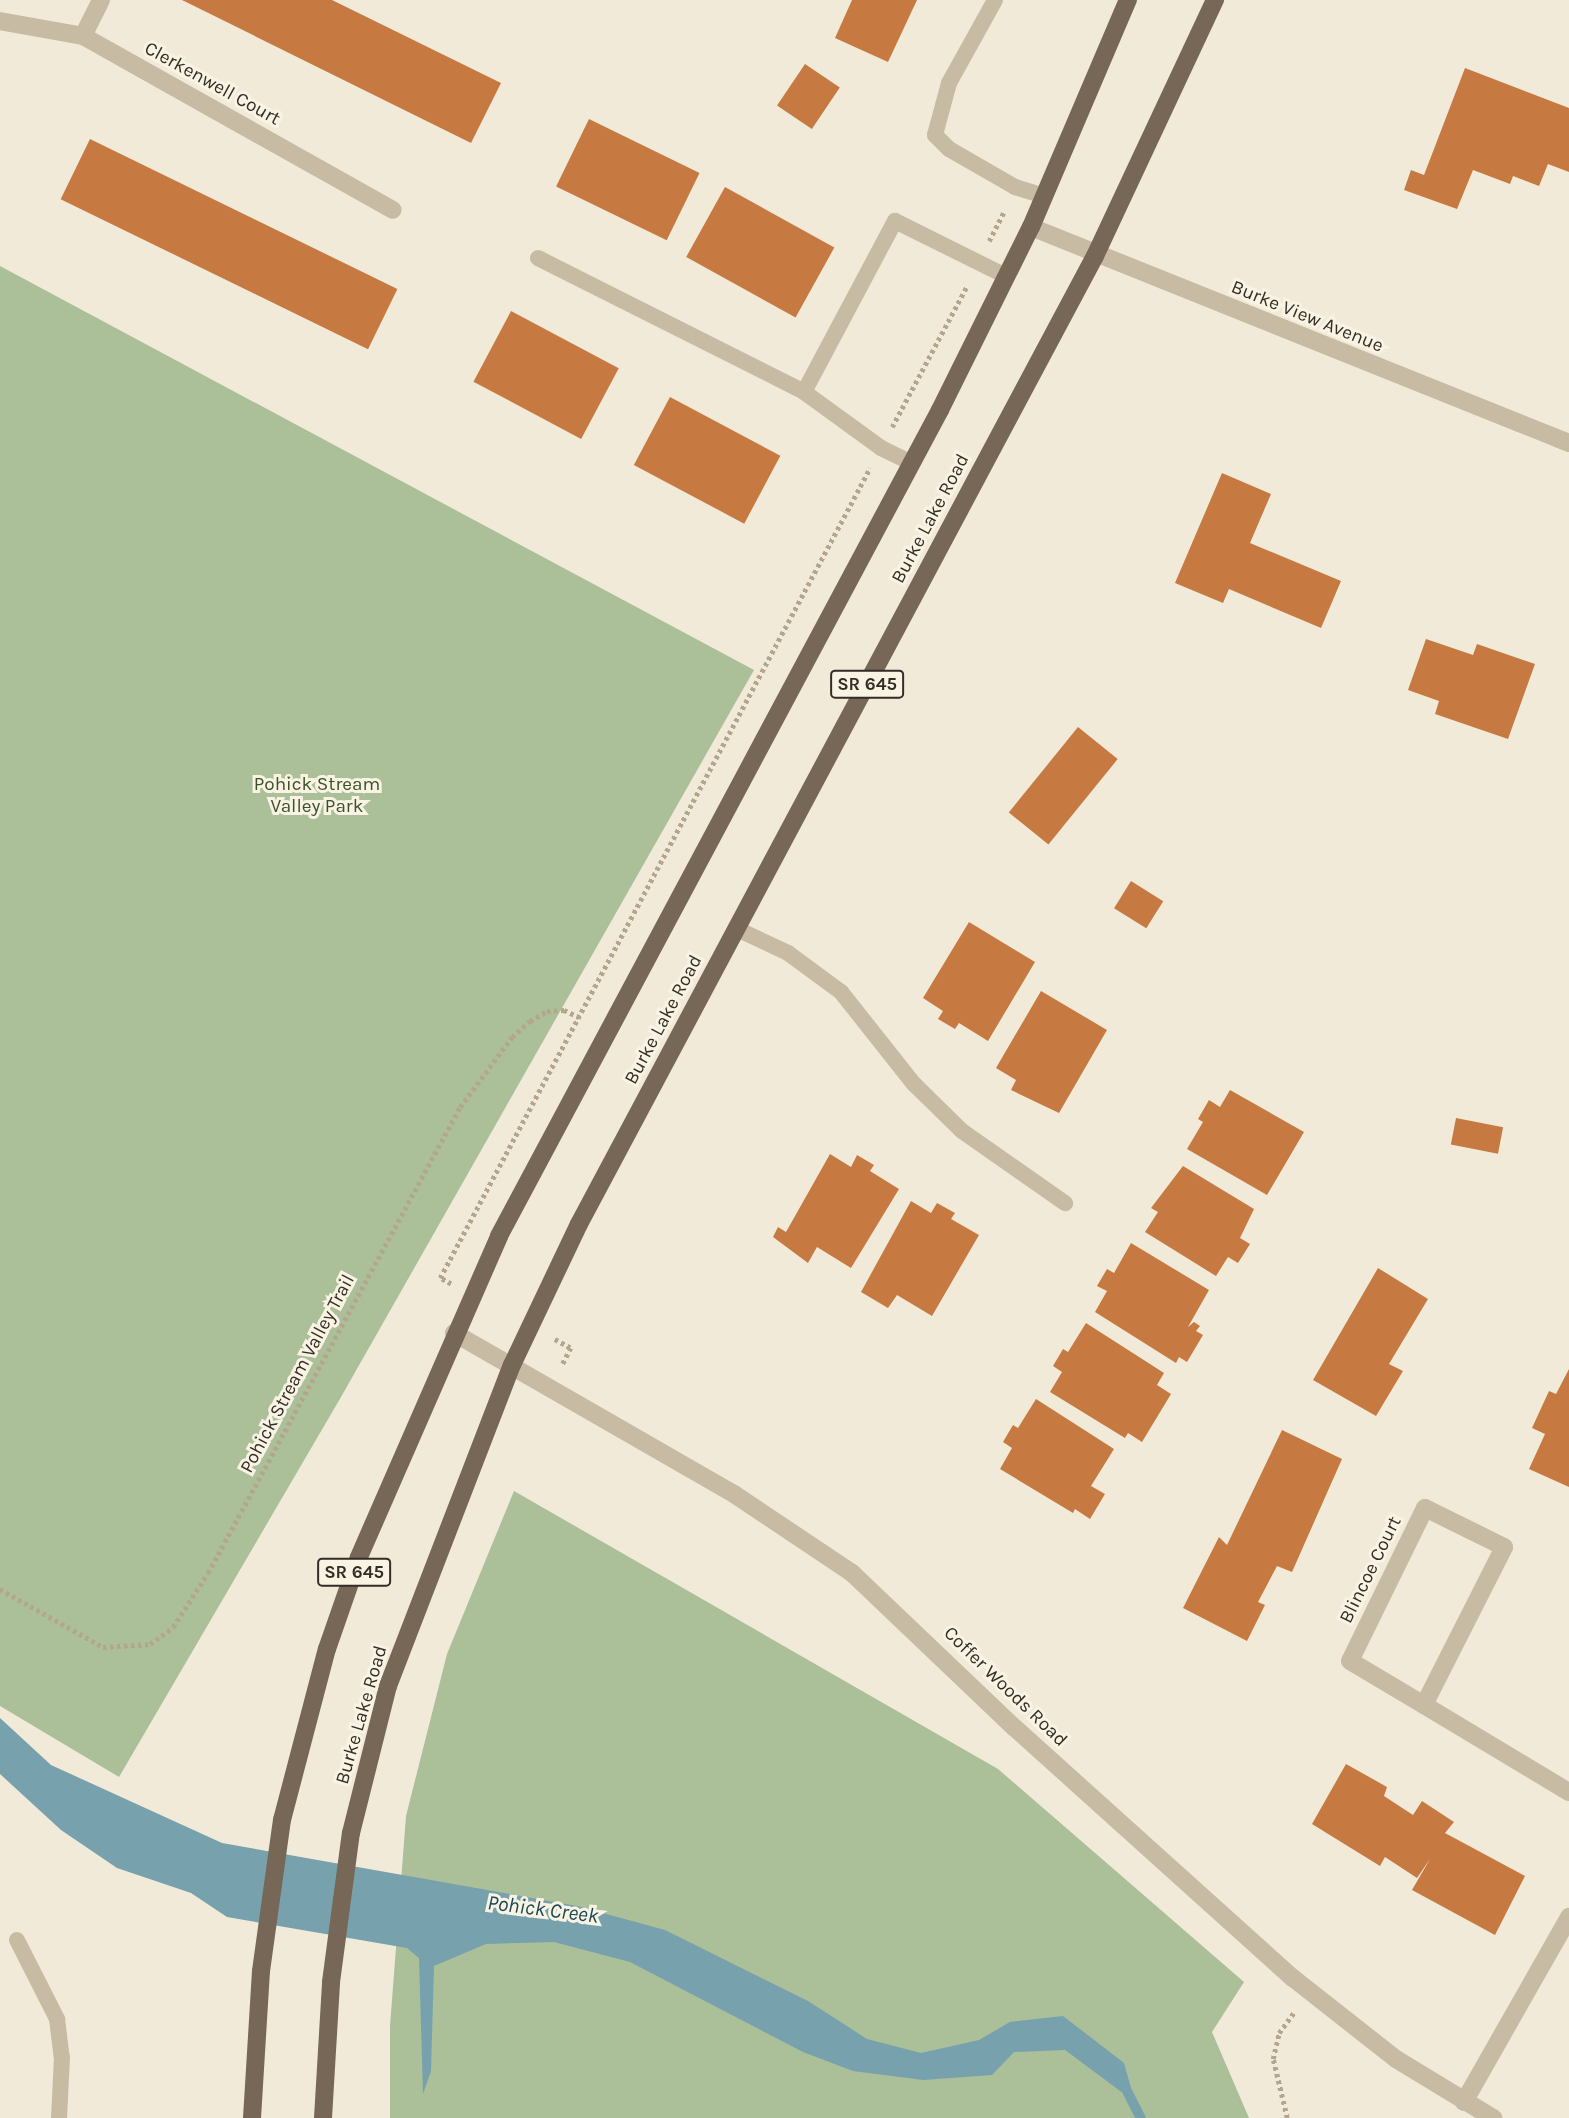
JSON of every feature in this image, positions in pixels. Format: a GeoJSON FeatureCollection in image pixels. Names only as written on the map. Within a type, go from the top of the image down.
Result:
{"type":"FeatureCollection","features":[{"type":"Feature","properties":{"kind":"main road","name":"SR 645"},"geometry":{"type":"LineString","coordinates":[[252,2118],[261,1970],[282,1821],[327,1649],[359,1557],[454,1333],[518,1200],[912,463],[1031,227],[1128,0]]}},
{"type":"Feature","properties":{"kind":"main road","name":"Burke Lake Road"},"geometry":{"type":"LineString","coordinates":[[323,2118],[331,1982],[351,1833],[388,1686],[512,1365],[579,1224],[1096,256],[1215,0]]}},
{"type":"Feature","properties":{"kind":"street"},"geometry":{"type":"LineString","coordinates":[[83,36],[101,0]]}},
{"type":"Feature","properties":{"kind":"street","name":"Clerkenwell Court"},"geometry":{"type":"LineString","coordinates":[[0,20],[83,36],[393,211]]}},
{"type":"Feature","properties":{"kind":"street","name":"Burke View Avenue"},"geometry":{"type":"LineString","coordinates":[[1031,227],[1096,256],[1569,443]]}},
{"type":"Feature","properties":{"kind":"street","name":"Coffer Woods Road"},"geometry":{"type":"LineString","coordinates":[[454,1333],[734,1494],[852,1573],[1015,1728],[1310,1992],[1396,2059],[1493,2118]]}},
{"type":"Feature","properties":{"kind":"street","name":"Blincoe Court"},"geometry":{"type":"LineString","coordinates":[[1424,1705],[1504,1547],[1425,1508],[1350,1661],[1569,1792]]}},
{"type":"Feature","properties":{"kind":"street"},"geometry":{"type":"LineString","coordinates":[[1464,2102],[1569,1917]]}},
{"type":"Feature","properties":{"kind":"lane"},"geometry":{"type":"LineString","coordinates":[[995,0],[949,83],[934,135],[949,149],[1016,187],[1045,196]]}},
{"type":"Feature","properties":{"kind":"lane"},"geometry":{"type":"LineString","coordinates":[[804,391],[895,221],[1006,276]]}},
{"type":"Feature","properties":{"kind":"lane"},"geometry":{"type":"LineString","coordinates":[[538,258],[804,391],[881,448],[912,463]]}},
{"type":"Feature","properties":{"kind":"lane"},"geometry":{"type":"LineString","coordinates":[[737,929],[788,953],[841,992],[914,1084],[962,1131],[1065,1203]]}},
{"type":"Feature","properties":{"kind":"lane"},"geometry":{"type":"LineString","coordinates":[[17,1940],[57,2019],[62,2057],[59,2118]]}},
{"type":"Feature","properties":{"kind":"path"},"geometry":{"type":"LineString","coordinates":[[440,1278],[881,448],[1016,187]]}},
{"type":"Feature","properties":{"kind":"path","name":"Pohick Stream Valley Trail"},"geometry":{"type":"LineString","coordinates":[[0,1589],[103,1647],[150,1644],[173,1627],[208,1573],[460,1107],[512,1037],[530,1021],[547,1011],[564,1010],[579,1017]]}},
{"type":"Feature","properties":{"kind":"path"},"geometry":{"type":"LineString","coordinates":[[1287,2118],[1273,2059],[1279,2033],[1310,1992]]}},
{"type":"Feature","properties":{"kind":"green space","name":"Pohick Stream Valley Park"},"geometry":{"type":"Polygon","coordinates":[[[0,266],[754,670],[341,1397],[119,1777],[0,1706],[0,266]]]}},
{"type":"Feature","properties":{"kind":"green space"},"geometry":{"type":"Polygon","coordinates":[[[514,1491],[998,1769],[1244,1982],[1212,2032],[1249,2118],[390,2118],[390,2026],[406,1816],[447,1654],[514,1491]]]}},
{"type":"Feature","properties":{"kind":"water"},"geometry":{"type":"Polygon","coordinates":[[[0,1718],[51,1765],[222,1843],[577,1906],[665,1930],[808,2001],[867,2039],[921,2053],[979,2040],[1010,2022],[1063,2016],[1124,2063],[1135,2102],[1065,2050],[1014,2052],[992,2075],[923,2080],[853,2071],[803,2052],[630,1962],[554,1942],[486,1944],[434,1966],[431,2071],[423,2094],[419,1958],[407,1948],[227,1917],[191,1893],[117,1868],[61,1830],[0,1774],[0,1718]]]}},
{"type":"Feature","properties":{"kind":"building"},"geometry":{"type":"Polygon","coordinates":[[[182,0],[332,0],[501,83],[471,143],[182,0]]]}},
{"type":"Feature","properties":{"kind":"building"},"geometry":{"type":"Polygon","coordinates":[[[852,0],[917,0],[888,62],[835,38],[852,0]]]}},
{"type":"Feature","properties":{"kind":"building"},"geometry":{"type":"Polygon","coordinates":[[[805,64],[840,87],[812,129],[777,105],[805,64]]]}},
{"type":"Feature","properties":{"kind":"building"},"geometry":{"type":"Polygon","coordinates":[[[1465,68],[1569,108],[1569,172],[1548,164],[1539,186],[1513,176],[1510,184],[1473,170],[1457,209],[1404,190],[1411,170],[1424,175],[1465,68]]]}},
{"type":"Feature","properties":{"kind":"building"},"geometry":{"type":"Polygon","coordinates":[[[589,119],[700,173],[667,240],[556,186],[589,119]]]}},
{"type":"Feature","properties":{"kind":"building"},"geometry":{"type":"Polygon","coordinates":[[[90,139],[397,289],[368,349],[61,199],[90,139]]]}},
{"type":"Feature","properties":{"kind":"building"},"geometry":{"type":"Polygon","coordinates":[[[725,187],[834,248],[796,318],[686,257],[725,187]]]}},
{"type":"Feature","properties":{"kind":"building"},"geometry":{"type":"Polygon","coordinates":[[[511,311],[619,368],[581,439],[473,382],[511,311]]]}},
{"type":"Feature","properties":{"kind":"building"},"geometry":{"type":"Polygon","coordinates":[[[670,397],[780,456],[744,524],[634,465],[670,397]]]}},
{"type":"Feature","properties":{"kind":"building"},"geometry":{"type":"Polygon","coordinates":[[[1222,473],[1271,494],[1250,543],[1341,581],[1321,628],[1229,589],[1223,603],[1175,583],[1222,473]]]}},
{"type":"Feature","properties":{"kind":"building"},"geometry":{"type":"Polygon","coordinates":[[[1426,639],[1473,655],[1477,644],[1535,664],[1508,739],[1435,714],[1439,701],[1408,690],[1426,639]]]}},
{"type":"Feature","properties":{"kind":"building"},"geometry":{"type":"Polygon","coordinates":[[[1078,727],[1118,759],[1048,845],[1009,812],[1078,727]]]}},
{"type":"Feature","properties":{"kind":"building"},"geometry":{"type":"Polygon","coordinates":[[[1131,881],[1163,901],[1146,928],[1114,908],[1131,881]]]}},
{"type":"Feature","properties":{"kind":"building"},"geometry":{"type":"Polygon","coordinates":[[[969,922],[1035,962],[988,1041],[959,1023],[955,1029],[938,1019],[943,1011],[923,998],[969,922]]]}},
{"type":"Feature","properties":{"kind":"building"},"geometry":{"type":"Polygon","coordinates":[[[1041,991],[1107,1030],[1059,1113],[1011,1090],[1016,1080],[996,1068],[1041,991]]]}},
{"type":"Feature","properties":{"kind":"building"},"geometry":{"type":"Polygon","coordinates":[[[1230,1090],[1304,1132],[1267,1195],[1187,1149],[1203,1122],[1198,1119],[1209,1100],[1220,1107],[1230,1090]]]}},
{"type":"Feature","properties":{"kind":"building"},"geometry":{"type":"Polygon","coordinates":[[[1456,1118],[1503,1127],[1498,1154],[1451,1145],[1456,1118]]]}},
{"type":"Feature","properties":{"kind":"building"},"geometry":{"type":"Polygon","coordinates":[[[830,1154],[851,1167],[857,1155],[874,1165],[870,1171],[899,1189],[851,1268],[817,1247],[808,1263],[773,1237],[778,1227],[786,1232],[830,1154]]]}},
{"type":"Feature","properties":{"kind":"building"},"geometry":{"type":"Polygon","coordinates":[[[1183,1166],[1254,1209],[1240,1238],[1250,1244],[1238,1263],[1228,1257],[1216,1276],[1145,1232],[1158,1212],[1151,1208],[1183,1166]]]}},
{"type":"Feature","properties":{"kind":"building"},"geometry":{"type":"Polygon","coordinates":[[[911,1201],[931,1213],[937,1203],[955,1213],[951,1219],[979,1235],[932,1316],[897,1295],[888,1308],[861,1292],[911,1201]]]}},
{"type":"Feature","properties":{"kind":"building"},"geometry":{"type":"Polygon","coordinates":[[[1131,1243],[1209,1290],[1188,1327],[1194,1322],[1200,1326],[1196,1331],[1203,1335],[1187,1362],[1179,1357],[1176,1363],[1095,1312],[1107,1291],[1097,1286],[1107,1269],[1114,1273],[1131,1243]]]}},
{"type":"Feature","properties":{"kind":"building"},"geometry":{"type":"Polygon","coordinates":[[[1378,1268],[1428,1299],[1389,1364],[1403,1371],[1376,1416],[1313,1380],[1378,1268]]]}},
{"type":"Feature","properties":{"kind":"building"},"geometry":{"type":"Polygon","coordinates":[[[1086,1323],[1164,1373],[1157,1385],[1171,1394],[1142,1442],[1128,1433],[1125,1438],[1050,1392],[1062,1372],[1053,1366],[1063,1349],[1068,1352],[1086,1323]]]}},
{"type":"Feature","properties":{"kind":"building"},"geometry":{"type":"Polygon","coordinates":[[[1569,1369],[1569,1487],[1529,1469],[1545,1434],[1532,1428],[1549,1391],[1556,1394],[1569,1369]]]}},
{"type":"Feature","properties":{"kind":"building"},"geometry":{"type":"Polygon","coordinates":[[[1036,1399],[1114,1449],[1091,1486],[1105,1494],[1090,1519],[1075,1509],[1073,1513],[1000,1469],[1012,1448],[1003,1442],[1013,1425],[1018,1428],[1036,1399]]]}},
{"type":"Feature","properties":{"kind":"building"},"geometry":{"type":"Polygon","coordinates":[[[1282,1430],[1342,1459],[1292,1572],[1277,1566],[1258,1602],[1265,1605],[1247,1641],[1183,1608],[1219,1537],[1227,1545],[1282,1430]]]}},
{"type":"Feature","properties":{"kind":"building"},"geometry":{"type":"Polygon","coordinates":[[[1346,1764],[1387,1787],[1384,1796],[1413,1815],[1422,1801],[1454,1822],[1445,1833],[1525,1876],[1495,1935],[1412,1890],[1430,1859],[1417,1878],[1385,1857],[1380,1866],[1312,1824],[1346,1764]]]}},
{"type":"Feature","properties":{"kind":"waterway","name":"Pohick Creek"},"geometry":{"type":"LineString","coordinates":[[1128,2093],[1141,2118]]}}]}
